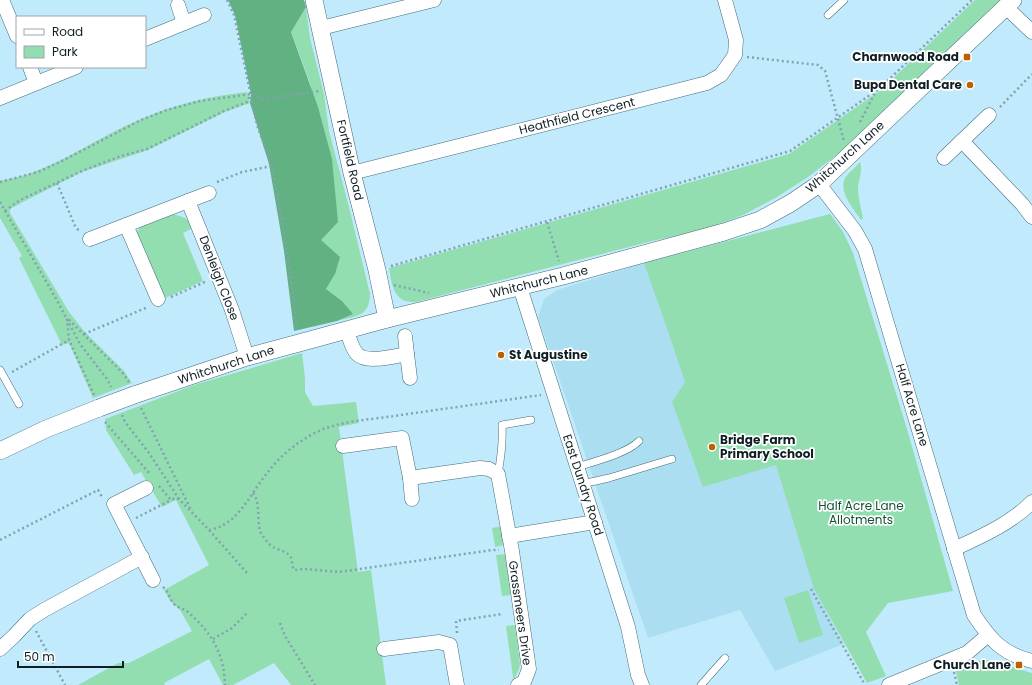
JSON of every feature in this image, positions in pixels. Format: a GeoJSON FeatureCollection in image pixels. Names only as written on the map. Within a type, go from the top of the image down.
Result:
{"type":"FeatureCollection","features":[{"type":"Feature","properties":{"kind":"street"},"geometry":{"type":"LineString","coordinates":[[2,0],[16,34]]}},
{"type":"Feature","properties":{"kind":"street","name":"Fortfield Road"},"geometry":{"type":"LineString","coordinates":[[314,0],[352,173],[377,270],[387,319]]}},
{"type":"Feature","properties":{"kind":"street"},"geometry":{"type":"LineString","coordinates":[[321,28],[434,0]]}},
{"type":"Feature","properties":{"kind":"street"},"geometry":{"type":"LineString","coordinates":[[725,0],[736,40],[735,55]]}},
{"type":"Feature","properties":{"kind":"street"},"geometry":{"type":"LineString","coordinates":[[1009,3],[1032,32]]}},
{"type":"Feature","properties":{"kind":"street","name":"Whitchurch Lane"},"geometry":{"type":"LineString","coordinates":[[0,451],[46,429],[99,408],[247,357],[387,319],[563,276],[724,232],[760,220],[791,203],[819,184],[1009,3]]}},
{"type":"Feature","properties":{"kind":"street"},"geometry":{"type":"LineString","coordinates":[[178,5],[184,23]]}},
{"type":"Feature","properties":{"kind":"street"},"geometry":{"type":"LineString","coordinates":[[146,39],[204,15]]}},
{"type":"Feature","properties":{"kind":"street","name":"Heathfield Crescent"},"geometry":{"type":"LineString","coordinates":[[352,173],[707,84],[721,75],[735,55]]}},
{"type":"Feature","properties":{"kind":"street"},"geometry":{"type":"LineString","coordinates":[[30,68],[36,83]]}},
{"type":"Feature","properties":{"kind":"street"},"geometry":{"type":"LineString","coordinates":[[0,98],[74,68]]}},
{"type":"Feature","properties":{"kind":"street"},"geometry":{"type":"LineString","coordinates":[[944,158],[990,115]]}},
{"type":"Feature","properties":{"kind":"street"},"geometry":{"type":"LineString","coordinates":[[962,141],[1022,204],[1032,217]]}},
{"type":"Feature","properties":{"kind":"street","name":"Half Acre Lane"},"geometry":{"type":"LineString","coordinates":[[819,184],[851,225],[865,249],[974,615],[988,635]]}},
{"type":"Feature","properties":{"kind":"street"},"geometry":{"type":"LineString","coordinates":[[90,239],[209,192]]}},
{"type":"Feature","properties":{"kind":"street","name":"Denleigh Close"},"geometry":{"type":"LineString","coordinates":[[188,201],[232,310],[247,357]]}},
{"type":"Feature","properties":{"kind":"street"},"geometry":{"type":"LineString","coordinates":[[126,225],[158,299]]}},
{"type":"Feature","properties":{"kind":"street","name":"East Dundry Road"},"geometry":{"type":"LineString","coordinates":[[520,287],[555,393],[582,484],[628,627],[638,675],[642,685]]}},
{"type":"Feature","properties":{"kind":"street"},"geometry":{"type":"LineString","coordinates":[[346,330],[357,353],[362,357],[369,359],[407,354]]}},
{"type":"Feature","properties":{"kind":"street"},"geometry":{"type":"LineString","coordinates":[[404,336],[410,378]]}},
{"type":"Feature","properties":{"kind":"street"},"geometry":{"type":"LineString","coordinates":[[344,446],[402,438],[410,478],[412,499]]}},
{"type":"Feature","properties":{"kind":"street"},"geometry":{"type":"LineString","coordinates":[[410,478],[480,468],[489,469],[498,474]]}},
{"type":"Feature","properties":{"kind":"street","name":"Grassmeers Drive"},"geometry":{"type":"LineString","coordinates":[[498,474],[512,551],[529,669],[524,682],[518,685]]}},
{"type":"Feature","properties":{"kind":"street"},"geometry":{"type":"LineString","coordinates":[[146,488],[114,504],[153,580]]}},
{"type":"Feature","properties":{"kind":"street"},"geometry":{"type":"LineString","coordinates":[[954,548],[990,532],[1024,510],[1032,502]]}},
{"type":"Feature","properties":{"kind":"street"},"geometry":{"type":"LineString","coordinates":[[509,536],[595,522]]}},
{"type":"Feature","properties":{"kind":"street"},"geometry":{"type":"LineString","coordinates":[[0,649],[30,619],[142,557]]}},
{"type":"Feature","properties":{"kind":"street"},"geometry":{"type":"LineString","coordinates":[[889,685],[967,653],[988,635],[1004,650],[1032,661]]}},
{"type":"Feature","properties":{"kind":"street"},"geometry":{"type":"LineString","coordinates":[[384,649],[439,642],[450,645],[457,685]]}},
{"type":"Feature","properties":{"kind":"lane"},"geometry":{"type":"LineString","coordinates":[[828,15],[842,1]]}},
{"type":"Feature","properties":{"kind":"lane"},"geometry":{"type":"LineString","coordinates":[[2,373],[19,404]]}},
{"type":"Feature","properties":{"kind":"lane"},"geometry":{"type":"LineString","coordinates":[[498,474],[503,437],[502,425],[531,420]]}},
{"type":"Feature","properties":{"kind":"lane"},"geometry":{"type":"LineString","coordinates":[[577,467],[626,450],[634,446],[638,441]]}},
{"type":"Feature","properties":{"kind":"lane"},"geometry":{"type":"LineString","coordinates":[[582,484],[609,478],[672,458]]}},
{"type":"Feature","properties":{"kind":"lane"},"geometry":{"type":"LineString","coordinates":[[701,685],[725,658]]}},
{"type":"Feature","properties":{"kind":"path"},"geometry":{"type":"LineString","coordinates":[[226,0],[234,15],[257,125],[272,166],[287,250],[299,342]]}},
{"type":"Feature","properties":{"kind":"path"},"geometry":{"type":"LineString","coordinates":[[377,270],[790,152],[880,88],[972,0]]}},
{"type":"Feature","properties":{"kind":"path"},"geometry":{"type":"LineString","coordinates":[[735,55],[818,65],[825,70],[837,119],[845,143]]}},
{"type":"Feature","properties":{"kind":"path"},"geometry":{"type":"LineString","coordinates":[[990,115],[1032,74]]}},
{"type":"Feature","properties":{"kind":"path"},"geometry":{"type":"LineString","coordinates":[[0,182],[38,172],[141,120],[167,110],[200,101],[251,94],[263,99],[334,89]]}},
{"type":"Feature","properties":{"kind":"path"},"geometry":{"type":"LineString","coordinates":[[5,211],[20,200],[82,171],[147,148],[224,111],[247,102],[251,94]]}},
{"type":"Feature","properties":{"kind":"path"},"geometry":{"type":"LineString","coordinates":[[209,192],[212,185],[242,172],[272,166]]}},
{"type":"Feature","properties":{"kind":"path"},"geometry":{"type":"LineString","coordinates":[[57,183],[75,226],[84,238],[90,239]]}},
{"type":"Feature","properties":{"kind":"path"},"geometry":{"type":"LineString","coordinates":[[0,202],[54,295],[80,344],[107,379],[112,390]]}},
{"type":"Feature","properties":{"kind":"path"},"geometry":{"type":"LineString","coordinates":[[548,222],[563,276]]}},
{"type":"Feature","properties":{"kind":"path"},"geometry":{"type":"LineString","coordinates":[[390,281],[392,285],[435,294]]}},
{"type":"Feature","properties":{"kind":"path"},"geometry":{"type":"LineString","coordinates":[[2,373],[69,340]]}},
{"type":"Feature","properties":{"kind":"path"},"geometry":{"type":"LineString","coordinates":[[122,414],[125,422],[149,453],[179,499],[247,573]]}},
{"type":"Feature","properties":{"kind":"path"},"geometry":{"type":"LineString","coordinates":[[0,540],[98,490],[105,504],[114,504]]}},
{"type":"Feature","properties":{"kind":"path"},"geometry":{"type":"LineString","coordinates":[[253,493],[256,497],[259,526],[262,534],[266,541],[273,547],[291,556],[294,570],[305,569],[339,572],[492,550],[512,551]]}},
{"type":"Feature","properties":{"kind":"path"},"geometry":{"type":"LineString","coordinates":[[124,524],[171,500]]}},
{"type":"Feature","properties":{"kind":"path"},"geometry":{"type":"LineString","coordinates":[[153,580],[167,590],[175,605],[187,611],[214,639],[225,670],[225,685]]}},
{"type":"Feature","properties":{"kind":"path"},"geometry":{"type":"LineString","coordinates":[[811,588],[865,685]]}},
{"type":"Feature","properties":{"kind":"path"},"geometry":{"type":"LineString","coordinates":[[214,639],[232,628],[247,613]]}},
{"type":"Feature","properties":{"kind":"path"},"geometry":{"type":"LineString","coordinates":[[450,645],[457,633],[456,620],[502,614]]}},
{"type":"Feature","properties":{"kind":"path"},"geometry":{"type":"LineString","coordinates":[[30,619],[65,685]]}},
{"type":"Feature","properties":{"kind":"path"},"geometry":{"type":"LineString","coordinates":[[280,622],[284,636],[315,685]]}},
{"type":"Feature","properties":{"kind":"shaded area","name":"Bridge Farm Primary School"},"geometry":{"type":"Polygon","coordinates":[[[830,214],[843,232],[853,253],[814,589],[844,644],[775,671],[740,610],[648,638],[538,317],[544,299],[557,290],[644,263],[830,214]]]}},
{"type":"Feature","properties":{"kind":"green space"},"geometry":{"type":"Polygon","coordinates":[[[228,0],[304,0],[306,7],[291,32],[318,107],[332,159],[338,222],[321,240],[340,257],[335,274],[326,289],[342,301],[353,314],[337,321],[294,331],[284,251],[269,164],[250,103],[251,94],[235,15],[228,0]]]}},
{"type":"Feature","properties":{"kind":"green space"},"geometry":{"type":"Polygon","coordinates":[[[975,0],[1000,0],[843,150],[808,177],[777,197],[743,215],[693,232],[652,241],[416,302],[407,302],[396,294],[391,281],[389,268],[789,154],[881,90],[975,0]]]}},
{"type":"Feature","properties":{"kind":"green space"},"geometry":{"type":"Polygon","coordinates":[[[306,7],[310,38],[324,94],[329,131],[370,294],[369,302],[364,311],[355,316],[337,321],[352,314],[342,301],[326,289],[335,274],[321,240],[311,86],[291,31],[306,7]]]}},
{"type":"Feature","properties":{"kind":"green space"},"geometry":{"type":"Polygon","coordinates":[[[247,92],[250,103],[225,112],[148,150],[82,172],[10,209],[10,213],[69,312],[84,331],[124,371],[132,383],[93,398],[69,343],[62,345],[19,258],[22,256],[0,218],[0,181],[26,175],[41,169],[128,125],[167,109],[193,101],[247,92]]]}},
{"type":"Feature","properties":{"kind":"green space"},"geometry":{"type":"Polygon","coordinates":[[[860,162],[861,171],[858,187],[863,218],[861,220],[845,195],[843,183],[845,178],[860,162]]]}},
{"type":"Feature","properties":{"kind":"green space"},"geometry":{"type":"Polygon","coordinates":[[[171,214],[185,218],[193,228],[183,233],[203,281],[163,299],[137,239],[137,232],[140,227],[171,214]]]}},
{"type":"Feature","properties":{"kind":"green space","name":"Half Acre Lane Allotments"},"geometry":{"type":"Polygon","coordinates":[[[830,214],[843,232],[853,253],[907,429],[953,591],[888,603],[866,632],[886,676],[867,683],[814,589],[776,465],[703,487],[672,402],[685,382],[644,263],[830,214]]]}},
{"type":"Feature","properties":{"kind":"green space"},"geometry":{"type":"Polygon","coordinates":[[[302,353],[305,392],[313,406],[356,402],[359,423],[339,427],[358,572],[371,570],[386,685],[291,685],[274,663],[233,685],[223,685],[209,659],[164,683],[165,685],[78,685],[118,663],[129,663],[192,631],[180,610],[170,601],[164,590],[209,565],[176,500],[162,507],[141,472],[134,475],[106,430],[105,419],[194,385],[302,353]]]}},
{"type":"Feature","properties":{"kind":"green space"},"geometry":{"type":"Polygon","coordinates":[[[502,526],[504,545],[495,547],[492,528],[502,526]]]}},
{"type":"Feature","properties":{"kind":"green space"},"geometry":{"type":"Polygon","coordinates":[[[505,554],[511,595],[502,596],[496,555],[505,554]]]}},
{"type":"Feature","properties":{"kind":"green space"},"geometry":{"type":"Polygon","coordinates":[[[808,590],[823,635],[799,643],[784,598],[808,590]]]}},
{"type":"Feature","properties":{"kind":"green space"},"geometry":{"type":"Polygon","coordinates":[[[515,625],[520,664],[514,679],[506,626],[515,625]]]}},
{"type":"Feature","properties":{"kind":"green space"},"geometry":{"type":"Polygon","coordinates":[[[988,660],[1032,673],[1032,685],[959,685],[955,666],[974,661],[988,660]]]}},
{"type":"Feature","properties":{"kind":"place","name":"Charnwood Road"},"geometry":{"type":"Point","coordinates":[967,57]}},
{"type":"Feature","properties":{"kind":"place","name":"Bupa Dental Care"},"geometry":{"type":"Point","coordinates":[970,85]}},
{"type":"Feature","properties":{"kind":"place","name":"St Augustine"},"geometry":{"type":"Point","coordinates":[501,355]}},
{"type":"Feature","properties":{"kind":"place","name":"Bridge Farm Primary School"},"geometry":{"type":"Point","coordinates":[712,447]}},
{"type":"Feature","properties":{"kind":"place","name":"Church Lane"},"geometry":{"type":"Point","coordinates":[1019,665]}}]}
